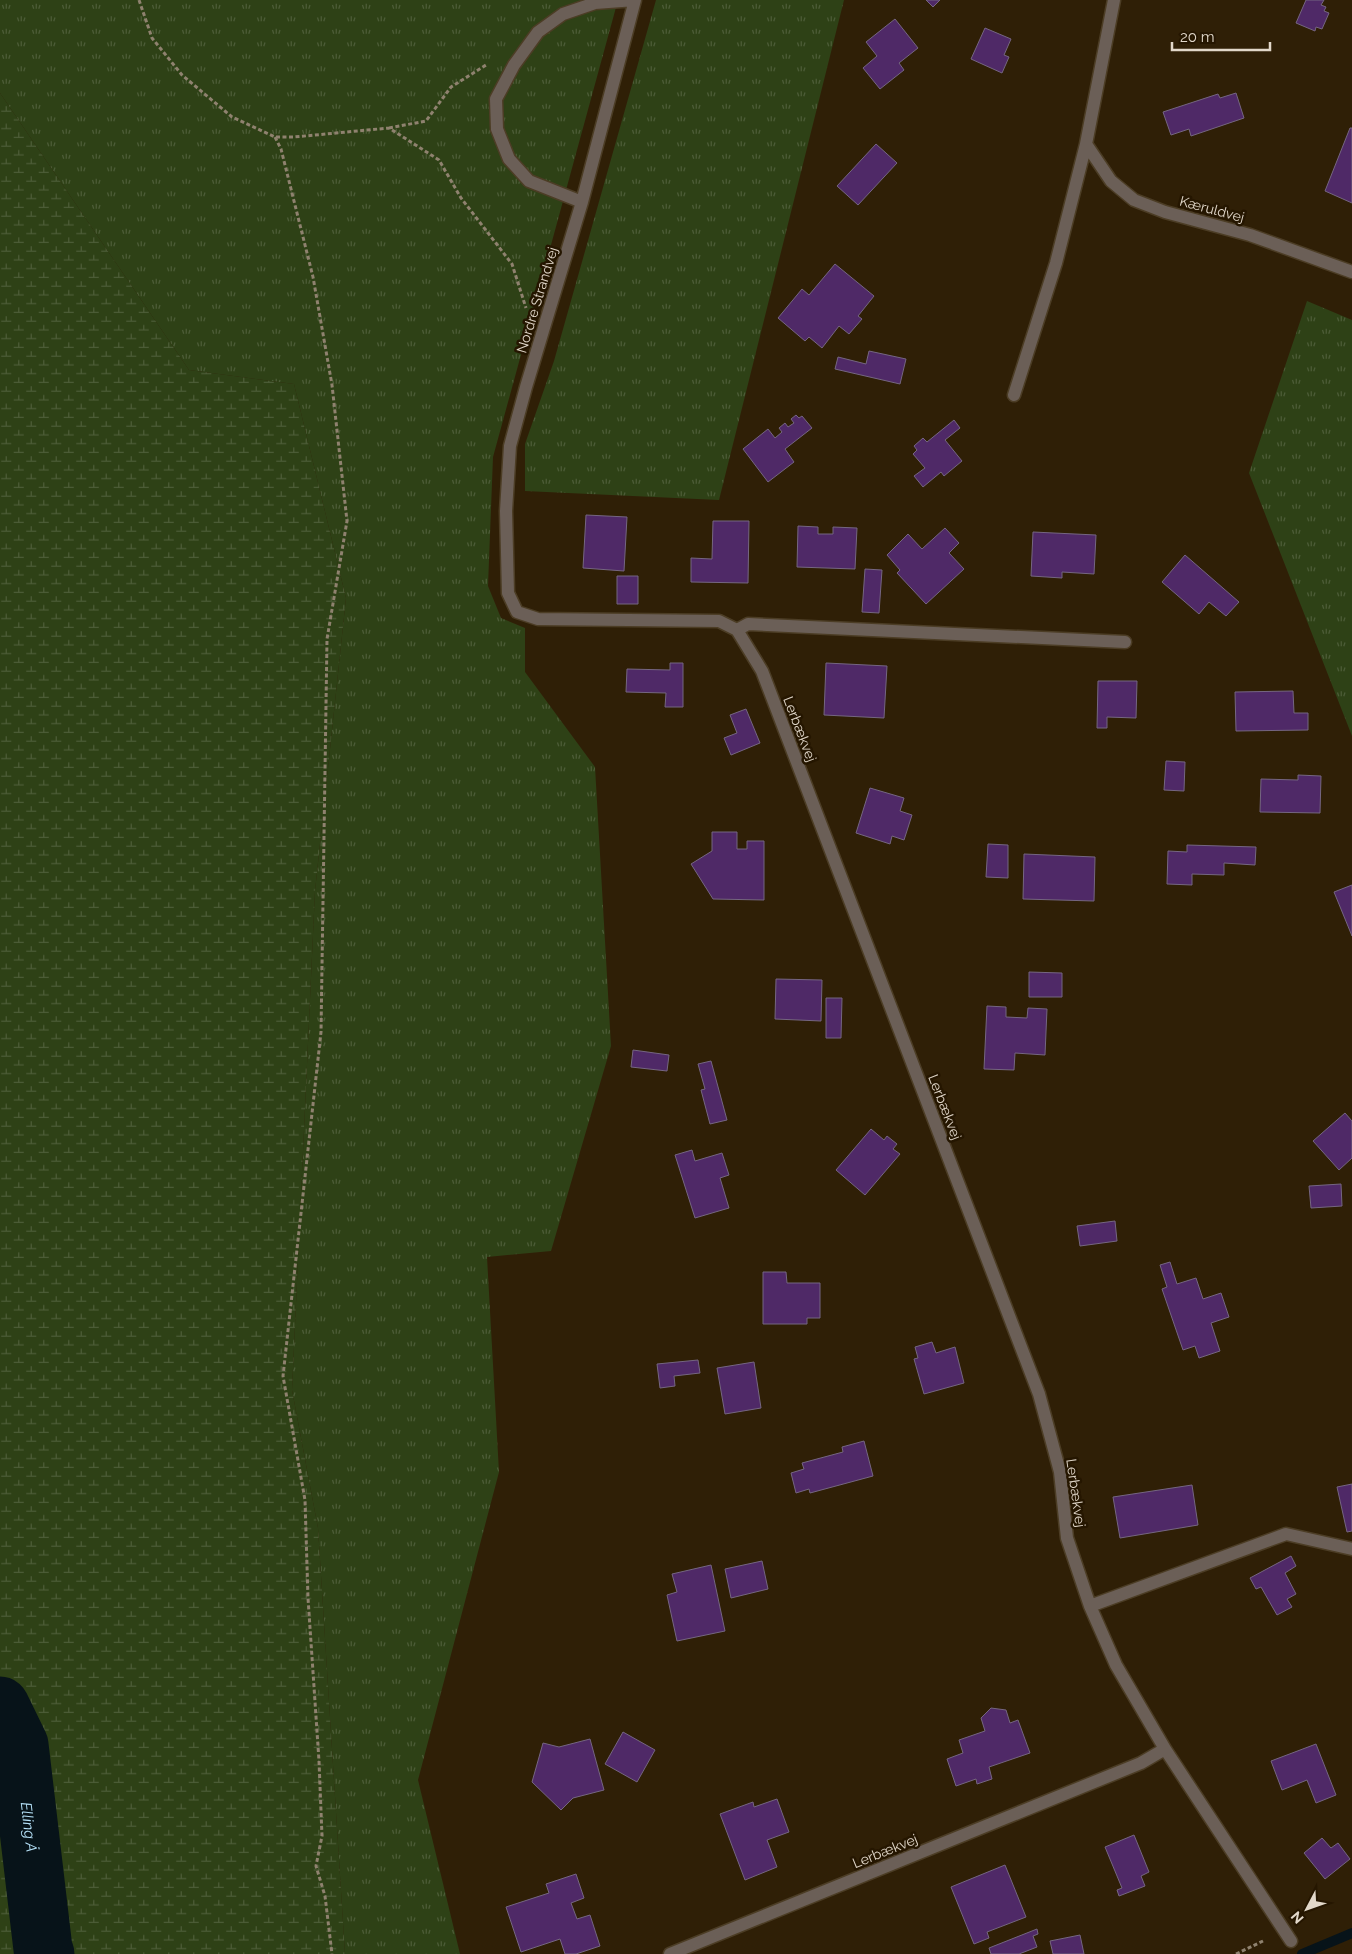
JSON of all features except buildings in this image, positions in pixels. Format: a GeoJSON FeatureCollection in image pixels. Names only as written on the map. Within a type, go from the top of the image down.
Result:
{"type":"FeatureCollection","features":[{"type":"Feature","properties":{"kind":"street"},"geometry":{"type":"LineString","coordinates":[[582,202],[529,181],[509,160],[497,128],[496,99],[514,65],[538,32],[563,14],[595,3],[635,0]]}},
{"type":"Feature","properties":{"kind":"street","name":"Nordre Strandvej"},"geometry":{"type":"LineString","coordinates":[[635,0],[582,202],[510,446],[506,511],[508,593],[517,612],[538,619],[719,621],[737,630]]}},
{"type":"Feature","properties":{"kind":"street"},"geometry":{"type":"LineString","coordinates":[[1014,395],[1056,262],[1086,144],[1114,0]]}},
{"type":"Feature","properties":{"kind":"street","name":"Kæruldvej"},"geometry":{"type":"LineString","coordinates":[[1086,144],[1111,181],[1134,200],[1165,212],[1250,235],[1352,272]]}},
{"type":"Feature","properties":{"kind":"street"},"geometry":{"type":"LineString","coordinates":[[737,630],[748,624],[1125,642]]}},
{"type":"Feature","properties":{"kind":"street","name":"Lerbækvej"},"geometry":{"type":"LineString","coordinates":[[737,630],[762,671],[1039,1394],[1060,1472],[1067,1538],[1090,1606],[1116,1665],[1165,1749],[1288,1936]]}},
{"type":"Feature","properties":{"kind":"street"},"geometry":{"type":"LineString","coordinates":[[1090,1606],[1286,1534],[1352,1549]]}},
{"type":"Feature","properties":{"kind":"street","name":"Lerbækvej"},"geometry":{"type":"LineString","coordinates":[[670,1954],[1141,1763],[1165,1749]]}},
{"type":"Feature","properties":{"kind":"path"},"geometry":{"type":"LineString","coordinates":[[138,0],[152,38],[182,75],[232,117],[276,137],[389,128],[426,121],[451,87],[487,64],[514,65]]}},
{"type":"Feature","properties":{"kind":"path"},"geometry":{"type":"LineString","coordinates":[[389,128],[439,160],[461,198],[512,264],[526,310]]}},
{"type":"Feature","properties":{"kind":"path"},"geometry":{"type":"LineString","coordinates":[[276,137],[281,149],[313,277],[332,386],[346,521],[327,639],[321,1032],[284,1376],[305,1500],[308,1598],[320,1761],[322,1836],[316,1866],[325,1896],[332,1954]]}},
{"type":"Feature","properties":{"kind":"path"},"geometry":{"type":"LineString","coordinates":[[1236,1954],[1288,1936]]}},
{"type":"Feature","properties":{"kind":"green space"},"geometry":{"type":"Polygon","coordinates":[[[0,0],[618,0],[493,457],[488,586],[501,618],[525,628],[525,672],[595,767],[611,1046],[551,1251],[487,1257],[499,1472],[418,1780],[460,1954],[345,1954],[318,1528],[292,1390],[315,891],[346,598],[294,384],[189,370],[0,93],[0,0]]]}},
{"type":"Feature","properties":{"kind":"green space"},"geometry":{"type":"Polygon","coordinates":[[[656,0],[844,0],[719,500],[525,491],[525,444],[554,361],[656,0]]]}},
{"type":"Feature","properties":{"kind":"green space"},"geometry":{"type":"Polygon","coordinates":[[[0,93],[189,370],[294,384],[346,598],[315,891],[292,1390],[318,1528],[345,1954],[0,1954],[0,93]]]}},
{"type":"Feature","properties":{"kind":"green space"},"geometry":{"type":"Polygon","coordinates":[[[1307,301],[1352,320],[1352,736],[1249,473],[1307,301]]]}},
{"type":"Feature","properties":{"kind":"waterway","name":"Elling Å"},"geometry":{"type":"LineString","coordinates":[[0,1706],[19,1745],[45,1954]]}},
{"type":"Feature","properties":{"kind":"waterway"},"geometry":{"type":"LineString","coordinates":[[1302,1954],[1352,1933]]}}]}
